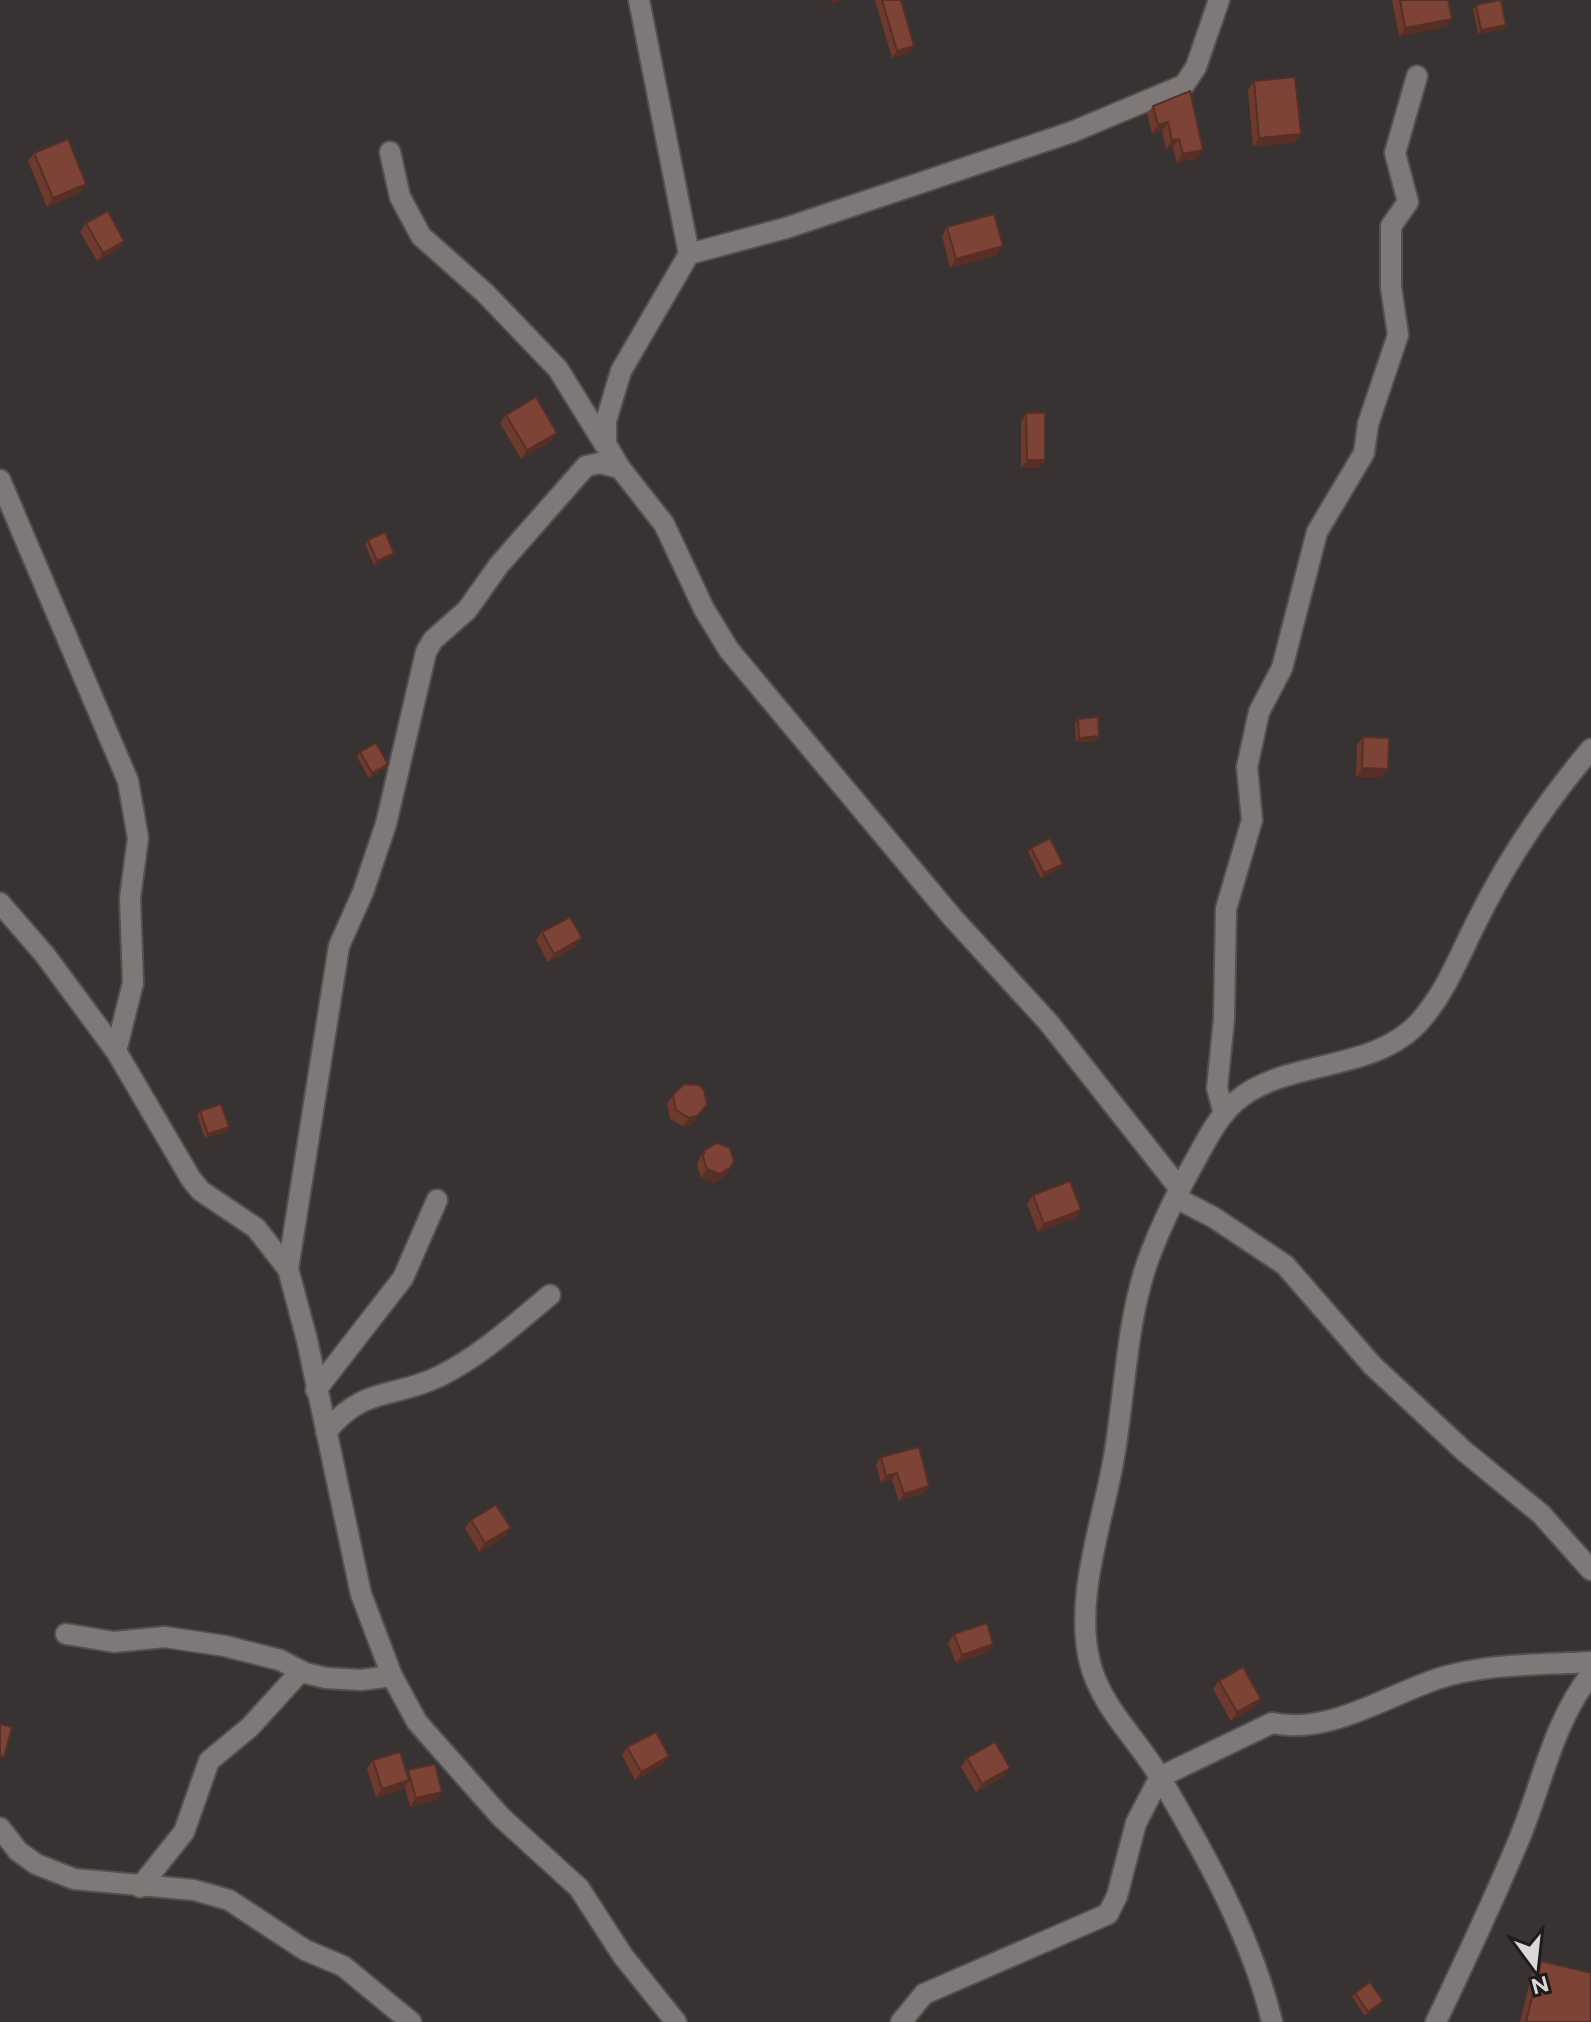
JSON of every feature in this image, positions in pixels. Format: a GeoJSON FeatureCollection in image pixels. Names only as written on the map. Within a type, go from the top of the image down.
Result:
{"type":"FeatureCollection","features":[{"type":"Feature","properties":{"kind":"street"},"geometry":{"type":"LineString","coordinates":[[639,0],[689,254],[621,371],[608,412],[606,444],[499,565],[467,610],[433,640],[420,668],[386,824],[363,892],[339,946],[288,1269],[361,1594],[392,1676],[417,1722],[438,1749],[517,1833],[571,1878],[623,1956],[676,2022]]}},
{"type":"Feature","properties":{"kind":"street"},"geometry":{"type":"LineString","coordinates":[[689,254],[786,228],[896,188],[1059,136],[1184,85],[1196,67],[1219,0]]}},
{"type":"Feature","properties":{"kind":"street"},"geometry":{"type":"LineString","coordinates":[[1224,1114],[1217,1088],[1224,1019],[1226,909],[1252,820],[1247,767],[1259,712],[1282,668],[1317,532],[1364,453],[1368,424],[1398,335],[1391,287],[1391,226],[1406,210],[1408,202],[1395,153],[1417,76]]}},
{"type":"Feature","properties":{"kind":"street"},"geometry":{"type":"LineString","coordinates":[[390,152],[400,197],[421,236],[485,293],[550,360],[620,468],[664,524],[704,609],[755,685],[952,917],[1049,1023],[1178,1193],[1285,1265],[1372,1365],[1464,1451],[1541,1514],[1591,1570]]}},
{"type":"Feature","properties":{"kind":"street"},"geometry":{"type":"LineString","coordinates":[[586,466],[600,463],[620,468]]}},
{"type":"Feature","properties":{"kind":"street"},"geometry":{"type":"LineString","coordinates":[[0,480],[128,781],[135,811],[138,838],[129,932],[133,983],[116,1051]]}},
{"type":"Feature","properties":{"kind":"street"},"geometry":{"type":"LineString","coordinates":[[1272,2022],[1244,1936],[1160,1777],[1102,1694],[1088,1656],[1091,1567],[1115,1453],[1147,1265],[1178,1193],[1224,1114],[1256,1087],[1335,1065],[1400,1040],[1410,1032],[1448,982],[1476,921],[1523,841],[1555,793],[1591,749]]}},
{"type":"Feature","properties":{"kind":"street"},"geometry":{"type":"LineString","coordinates":[[0,903],[45,955],[116,1051],[191,1179],[201,1191],[256,1228],[288,1269]]}},
{"type":"Feature","properties":{"kind":"street"},"geometry":{"type":"LineString","coordinates":[[316,1390],[403,1278],[437,1200]]}},
{"type":"Feature","properties":{"kind":"street"},"geometry":{"type":"LineString","coordinates":[[326,1432],[347,1408],[378,1394],[436,1378],[458,1366],[487,1348],[550,1295]]}},
{"type":"Feature","properties":{"kind":"street"},"geometry":{"type":"LineString","coordinates":[[66,1634],[114,1642],[165,1637],[225,1646],[280,1660],[301,1671],[326,1678],[361,1680],[392,1676]]}},
{"type":"Feature","properties":{"kind":"street"},"geometry":{"type":"LineString","coordinates":[[901,2022],[924,1994],[1108,1914],[1117,1896],[1136,1823],[1160,1777],[1263,1725],[1272,1723],[1292,1728],[1309,1725],[1460,1674],[1591,1662]]}},
{"type":"Feature","properties":{"kind":"street"},"geometry":{"type":"LineString","coordinates":[[140,1887],[184,1832],[209,1761],[258,1719],[301,1671]]}},
{"type":"Feature","properties":{"kind":"street"},"geometry":{"type":"LineString","coordinates":[[1436,2022],[1521,1835],[1546,1758],[1565,1716],[1591,1674]]}},
{"type":"Feature","properties":{"kind":"street"},"geometry":{"type":"LineString","coordinates":[[0,1828],[18,1851],[53,1872],[89,1882],[194,1890],[229,1900],[305,1950],[343,1966],[411,2022]]}},
{"type":"Feature","properties":{"kind":"building"},"geometry":{"type":"Polygon","coordinates":[[[882,0],[901,0],[914,46],[897,51],[882,0]]]}},
{"type":"Feature","properties":{"kind":"building"},"geometry":{"type":"Polygon","coordinates":[[[1400,0],[1448,0],[1452,19],[1405,28],[1400,0]]]}},
{"type":"Feature","properties":{"kind":"building"},"geometry":{"type":"Polygon","coordinates":[[[1501,0],[1506,25],[1481,30],[1476,5],[1501,0]]]}},
{"type":"Feature","properties":{"kind":"building"},"geometry":{"type":"Polygon","coordinates":[[[1295,77],[1301,134],[1259,138],[1254,81],[1295,77]]]}},
{"type":"Feature","properties":{"kind":"building"},"geometry":{"type":"Polygon","coordinates":[[[1190,91],[1203,150],[1183,154],[1179,139],[1172,140],[1168,122],[1158,125],[1153,106],[1190,91]]]}},
{"type":"Feature","properties":{"kind":"building"},"geometry":{"type":"Polygon","coordinates":[[[68,139],[86,184],[53,198],[34,153],[68,139]]]}},
{"type":"Feature","properties":{"kind":"building"},"geometry":{"type":"Polygon","coordinates":[[[108,211],[124,241],[103,253],[86,223],[108,211]]]}},
{"type":"Feature","properties":{"kind":"building"},"geometry":{"type":"Polygon","coordinates":[[[994,214],[1003,246],[956,259],[947,227],[994,214]]]}},
{"type":"Feature","properties":{"kind":"building"},"geometry":{"type":"Polygon","coordinates":[[[536,397],[557,433],[527,450],[506,415],[536,397]]]}},
{"type":"Feature","properties":{"kind":"building"},"geometry":{"type":"Polygon","coordinates":[[[1026,413],[1045,413],[1045,460],[1027,460],[1026,413]]]}},
{"type":"Feature","properties":{"kind":"building"},"geometry":{"type":"Polygon","coordinates":[[[385,532],[394,553],[377,561],[368,540],[385,532]]]}},
{"type":"Feature","properties":{"kind":"building"},"geometry":{"type":"Polygon","coordinates":[[[1098,717],[1099,736],[1079,738],[1078,719],[1098,717]]]}},
{"type":"Feature","properties":{"kind":"building"},"geometry":{"type":"Polygon","coordinates":[[[1363,737],[1389,738],[1388,769],[1362,768],[1363,737]]]}},
{"type":"Feature","properties":{"kind":"building"},"geometry":{"type":"Polygon","coordinates":[[[376,743],[388,764],[372,773],[360,752],[376,743]]]}},
{"type":"Feature","properties":{"kind":"building"},"geometry":{"type":"Polygon","coordinates":[[[1050,838],[1063,864],[1044,873],[1031,848],[1050,838]]]}},
{"type":"Feature","properties":{"kind":"building"},"geometry":{"type":"Polygon","coordinates":[[[570,917],[582,938],[554,954],[542,932],[570,917]]]}},
{"type":"Feature","properties":{"kind":"building"},"geometry":{"type":"Polygon","coordinates":[[[684,1084],[699,1085],[704,1090],[707,1105],[697,1116],[689,1118],[676,1110],[673,1095],[684,1084]]]}},
{"type":"Feature","properties":{"kind":"building"},"geometry":{"type":"Polygon","coordinates":[[[221,1104],[229,1127],[208,1134],[200,1111],[221,1104]]]}},
{"type":"Feature","properties":{"kind":"building"},"geometry":{"type":"Polygon","coordinates":[[[717,1143],[730,1148],[734,1161],[720,1174],[707,1169],[703,1157],[705,1150],[717,1143]]]}},
{"type":"Feature","properties":{"kind":"building"},"geometry":{"type":"Polygon","coordinates":[[[1070,1181],[1081,1210],[1044,1224],[1033,1195],[1070,1181]]]}},
{"type":"Feature","properties":{"kind":"building"},"geometry":{"type":"Polygon","coordinates":[[[919,1447],[929,1486],[904,1494],[897,1473],[886,1476],[881,1457],[919,1447]]]}},
{"type":"Feature","properties":{"kind":"building"},"geometry":{"type":"Polygon","coordinates":[[[496,1505],[511,1528],[485,1543],[471,1520],[496,1505]]]}},
{"type":"Feature","properties":{"kind":"building"},"geometry":{"type":"Polygon","coordinates":[[[987,1623],[993,1644],[962,1655],[954,1634],[987,1623]]]}},
{"type":"Feature","properties":{"kind":"building"},"geometry":{"type":"Polygon","coordinates":[[[1243,1667],[1261,1699],[1237,1712],[1219,1681],[1243,1667]]]}},
{"type":"Feature","properties":{"kind":"building"},"geometry":{"type":"Polygon","coordinates":[[[0,1724],[12,1727],[4,1757],[0,1756],[0,1724]]]}},
{"type":"Feature","properties":{"kind":"building"},"geometry":{"type":"Polygon","coordinates":[[[656,1732],[669,1756],[641,1772],[627,1747],[656,1732]]]}},
{"type":"Feature","properties":{"kind":"building"},"geometry":{"type":"Polygon","coordinates":[[[995,1742],[1010,1768],[982,1784],[967,1758],[995,1742]]]}},
{"type":"Feature","properties":{"kind":"building"},"geometry":{"type":"Polygon","coordinates":[[[400,1752],[409,1780],[382,1789],[373,1760],[400,1752]]]}},
{"type":"Feature","properties":{"kind":"building"},"geometry":{"type":"Polygon","coordinates":[[[435,1764],[442,1792],[416,1798],[408,1770],[435,1764]]]}},
{"type":"Feature","properties":{"kind":"building"},"geometry":{"type":"Polygon","coordinates":[[[1541,1961],[1591,1973],[1591,2022],[1526,2022],[1541,1961]]]}},
{"type":"Feature","properties":{"kind":"building"},"geometry":{"type":"Polygon","coordinates":[[[1370,1982],[1383,2001],[1368,2012],[1355,1993],[1370,1982]]]}}]}
